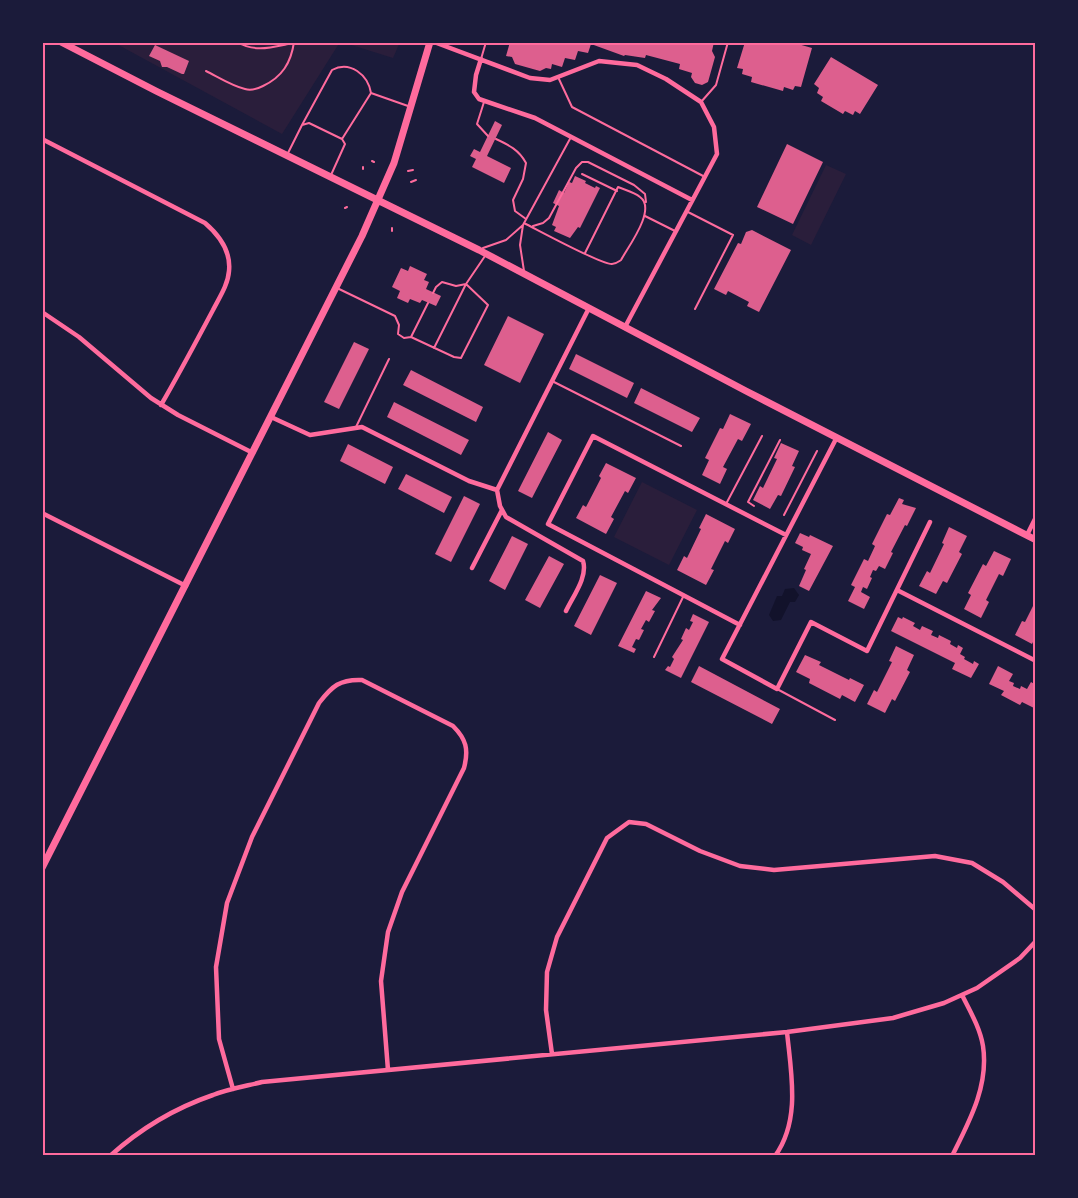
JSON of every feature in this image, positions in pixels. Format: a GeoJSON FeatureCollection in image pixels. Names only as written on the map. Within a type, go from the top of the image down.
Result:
{"type":"FeatureCollection","features":[{"type":"Feature","properties":{"kind":"main road"},"geometry":{"type":"LineString","coordinates":[[61,42],[487,254],[1036,540]]}},
{"type":"Feature","properties":{"kind":"main road"},"geometry":{"type":"LineString","coordinates":[[42,868],[378,201],[394,163],[430,42]]}},
{"type":"Feature","properties":{"kind":"street"},"geometry":{"type":"LineString","coordinates":[[434,42],[530,78],[550,80],[599,61],[637,65],[666,79],[701,102],[714,127],[717,154],[625,327]]}},
{"type":"Feature","properties":{"kind":"street"},"geometry":{"type":"LineString","coordinates":[[482,59],[476,75],[474,92],[479,99],[536,118],[692,200]]}},
{"type":"Feature","properties":{"kind":"street"},"geometry":{"type":"LineString","coordinates":[[42,139],[205,223],[218,235],[228,258],[229,271],[226,284],[161,405]]}},
{"type":"Feature","properties":{"kind":"street"},"geometry":{"type":"LineString","coordinates":[[566,611],[584,575],[583,561],[516,525],[506,517],[497,490],[589,308]]}},
{"type":"Feature","properties":{"kind":"street"},"geometry":{"type":"LineString","coordinates":[[42,312],[79,337],[113,368],[161,405],[253,453]]}},
{"type":"Feature","properties":{"kind":"street"},"geometry":{"type":"LineString","coordinates":[[271,417],[310,435],[362,427],[469,481],[497,490]]}},
{"type":"Feature","properties":{"kind":"street"},"geometry":{"type":"LineString","coordinates":[[740,625],[548,524],[593,436],[786,535]]}},
{"type":"Feature","properties":{"kind":"street"},"geometry":{"type":"LineString","coordinates":[[837,437],[722,659],[777,689],[811,622],[867,651],[930,522]]}},
{"type":"Feature","properties":{"kind":"street"},"geometry":{"type":"LineString","coordinates":[[472,568],[502,510]]}},
{"type":"Feature","properties":{"kind":"street"},"geometry":{"type":"LineString","coordinates":[[42,513],[186,586]]}},
{"type":"Feature","properties":{"kind":"street"},"geometry":{"type":"LineString","coordinates":[[1027,535],[1036,517]]}},
{"type":"Feature","properties":{"kind":"street"},"geometry":{"type":"LineString","coordinates":[[897,590],[1036,661]]}},
{"type":"Feature","properties":{"kind":"street"},"geometry":{"type":"LineString","coordinates":[[233,1089],[219,1039],[216,967],[227,903],[252,837],[320,702],[330,688],[349,679],[362,680],[453,726],[467,745],[464,768],[402,892],[388,932],[381,981],[388,1070]]}},
{"type":"Feature","properties":{"kind":"street"},"geometry":{"type":"LineString","coordinates":[[552,1054],[546,1010],[547,972],[557,937],[608,838],[628,822],[646,824],[700,851],[740,866],[774,870],[934,856],[972,863],[1003,882],[1036,910]]}},
{"type":"Feature","properties":{"kind":"street"},"geometry":{"type":"LineString","coordinates":[[110,1156],[128,1139],[159,1119],[213,1094],[262,1082],[787,1032],[893,1018],[944,1003],[991,980],[1020,958],[1036,941]]}},
{"type":"Feature","properties":{"kind":"street"},"geometry":{"type":"LineString","coordinates":[[952,1156],[970,1119],[984,1078],[983,1045],[974,1018],[962,994]]}},
{"type":"Feature","properties":{"kind":"street"},"geometry":{"type":"LineString","coordinates":[[775,1156],[783,1146],[793,1111],[787,1032]]}},
{"type":"Feature","properties":{"kind":"lane"},"geometry":{"type":"LineString","coordinates":[[206,71],[245,89],[256,90],[274,81],[284,72],[294,42]]}},
{"type":"Feature","properties":{"kind":"lane"},"geometry":{"type":"LineString","coordinates":[[482,59],[486,42]]}},
{"type":"Feature","properties":{"kind":"lane"},"geometry":{"type":"LineString","coordinates":[[701,102],[716,85],[728,42]]}},
{"type":"Feature","properties":{"kind":"lane"},"geometry":{"type":"LineString","coordinates":[[287,155],[332,70],[339,66],[347,66],[366,77],[371,93],[342,139]]}},
{"type":"Feature","properties":{"kind":"lane"},"geometry":{"type":"LineString","coordinates":[[558,77],[572,107],[705,177]]}},
{"type":"Feature","properties":{"kind":"lane"},"geometry":{"type":"LineString","coordinates":[[371,93],[410,107]]}},
{"type":"Feature","properties":{"kind":"lane"},"geometry":{"type":"LineString","coordinates":[[484,101],[477,124],[488,135]]}},
{"type":"Feature","properties":{"kind":"lane"},"geometry":{"type":"LineString","coordinates":[[302,125],[309,123],[342,139],[345,144],[330,177]]}},
{"type":"Feature","properties":{"kind":"lane"},"geometry":{"type":"LineString","coordinates":[[524,274],[520,245],[524,224],[571,137]]}},
{"type":"Feature","properties":{"kind":"lane"},"geometry":{"type":"LineString","coordinates":[[496,139],[521,154],[526,163],[523,179],[513,200],[515,211],[526,219]]}},
{"type":"Feature","properties":{"kind":"lane"},"geometry":{"type":"LineString","coordinates":[[524,224],[606,263],[614,264],[621,260],[645,216],[645,194],[634,185],[588,162],[582,162],[576,168],[549,218],[532,227]]}},
{"type":"Feature","properties":{"kind":"lane"},"geometry":{"type":"LineString","coordinates":[[582,174],[616,191]]}},
{"type":"Feature","properties":{"kind":"lane"},"geometry":{"type":"LineString","coordinates":[[585,253],[618,187],[642,197],[646,205]]}},
{"type":"Feature","properties":{"kind":"lane"},"geometry":{"type":"LineString","coordinates":[[686,211],[733,235],[695,309]]}},
{"type":"Feature","properties":{"kind":"lane"},"geometry":{"type":"LineString","coordinates":[[645,216],[676,231]]}},
{"type":"Feature","properties":{"kind":"lane"},"geometry":{"type":"LineString","coordinates":[[479,250],[506,240],[524,224]]}},
{"type":"Feature","properties":{"kind":"lane"},"geometry":{"type":"LineString","coordinates":[[434,348],[466,284],[487,254]]}},
{"type":"Feature","properties":{"kind":"lane"},"geometry":{"type":"LineString","coordinates":[[433,293],[442,282],[456,286],[466,284]]}},
{"type":"Feature","properties":{"kind":"lane"},"geometry":{"type":"LineString","coordinates":[[336,287],[395,316],[399,325],[398,334],[404,338],[411,337],[461,358],[488,305],[466,284]]}},
{"type":"Feature","properties":{"kind":"lane"},"geometry":{"type":"LineString","coordinates":[[411,337],[428,303]]}},
{"type":"Feature","properties":{"kind":"lane"},"geometry":{"type":"LineString","coordinates":[[356,427],[389,359]]}},
{"type":"Feature","properties":{"kind":"lane"},"geometry":{"type":"LineString","coordinates":[[552,381],[681,446]]}},
{"type":"Feature","properties":{"kind":"lane"},"geometry":{"type":"LineString","coordinates":[[726,504],[762,436]]}},
{"type":"Feature","properties":{"kind":"lane"},"geometry":{"type":"LineString","coordinates":[[654,657],[684,596]]}},
{"type":"Feature","properties":{"kind":"lane"},"geometry":{"type":"LineString","coordinates":[[777,689],[835,720]]}},
{"type":"Feature","properties":{"kind":"path"},"geometry":{"type":"LineString","coordinates":[[237,42],[253,48],[266,49],[294,42]]}},
{"type":"Feature","properties":{"kind":"path"},"geometry":{"type":"LineString","coordinates":[[408,171],[413,171]]}},
{"type":"Feature","properties":{"kind":"path"},"geometry":{"type":"LineString","coordinates":[[411,182],[416,180]]}},
{"type":"Feature","properties":{"kind":"path"},"geometry":{"type":"LineString","coordinates":[[754,506],[748,502],[780,440]]}},
{"type":"Feature","properties":{"kind":"path"},"geometry":{"type":"LineString","coordinates":[[784,515],[817,451]]}},
{"type":"Feature","properties":{"kind":"shaded area"},"geometry":{"type":"Polygon","coordinates":[[[113,42],[340,42],[282,134],[113,42]]]}},
{"type":"Feature","properties":{"kind":"shaded area"},"geometry":{"type":"Polygon","coordinates":[[[342,42],[400,42],[393,58],[342,42]]]}},
{"type":"Feature","properties":{"kind":"shaded area"},"geometry":{"type":"Polygon","coordinates":[[[826,165],[846,174],[811,245],[792,235],[826,165]]]}},
{"type":"Feature","properties":{"kind":"shaded area"},"geometry":{"type":"Polygon","coordinates":[[[642,482],[697,510],[669,565],[614,537],[642,482]]]}},
{"type":"Feature","properties":{"kind":"shaded area"},"geometry":{"type":"Polygon","coordinates":[[[794,588],[799,595],[795,602],[790,602],[781,620],[773,621],[769,615],[777,596],[782,596],[785,589],[794,588]]]}},
{"type":"Feature","properties":{"kind":"building"},"geometry":{"type":"Polygon","coordinates":[[[510,42],[714,42],[712,51],[715,57],[708,82],[702,85],[695,83],[691,77],[692,73],[679,69],[680,64],[646,55],[645,58],[624,56],[591,44],[588,53],[578,51],[575,60],[565,58],[562,67],[552,64],[551,69],[546,68],[540,71],[515,64],[512,57],[506,56],[510,42]]]}},
{"type":"Feature","properties":{"kind":"building"},"geometry":{"type":"Polygon","coordinates":[[[745,42],[791,42],[812,48],[801,87],[795,86],[793,90],[784,87],[783,91],[751,82],[752,77],[742,74],[743,69],[737,68],[745,42]]]}},
{"type":"Feature","properties":{"kind":"building"},"geometry":{"type":"Polygon","coordinates":[[[155,45],[189,61],[184,74],[162,67],[160,61],[149,56],[155,45]]]}},
{"type":"Feature","properties":{"kind":"building"},"geometry":{"type":"Polygon","coordinates":[[[831,57],[878,85],[860,114],[855,111],[853,115],[845,111],[843,114],[821,101],[823,97],[817,93],[819,88],[814,84],[831,57]]]}},
{"type":"Feature","properties":{"kind":"building"},"geometry":{"type":"Polygon","coordinates":[[[495,121],[502,125],[487,156],[511,168],[504,183],[472,167],[476,159],[470,156],[474,149],[480,152],[495,121]]]}},
{"type":"Feature","properties":{"kind":"building"},"geometry":{"type":"Polygon","coordinates":[[[787,144],[823,162],[793,224],[757,207],[787,144]]]}},
{"type":"Feature","properties":{"kind":"building"},"geometry":{"type":"Polygon","coordinates":[[[575,176],[595,188],[596,186],[600,188],[580,228],[578,227],[570,238],[554,231],[556,227],[552,225],[559,206],[553,203],[559,190],[564,193],[575,176]]]}},
{"type":"Feature","properties":{"kind":"building"},"geometry":{"type":"Polygon","coordinates":[[[752,230],[791,250],[759,312],[747,306],[749,302],[728,291],[726,295],[714,289],[738,243],[741,244],[746,232],[752,230]]]}},
{"type":"Feature","properties":{"kind":"building"},"geometry":{"type":"Polygon","coordinates":[[[410,266],[427,274],[424,280],[429,282],[426,289],[441,296],[436,306],[422,300],[420,303],[410,299],[408,303],[397,298],[400,291],[392,287],[401,268],[408,271],[410,266]]]}},
{"type":"Feature","properties":{"kind":"building"},"geometry":{"type":"Polygon","coordinates":[[[508,316],[544,334],[520,383],[484,365],[508,316]]]}},
{"type":"Feature","properties":{"kind":"building"},"geometry":{"type":"Polygon","coordinates":[[[354,342],[369,349],[339,409],[324,402],[354,342]]]}},
{"type":"Feature","properties":{"kind":"building"},"geometry":{"type":"Polygon","coordinates":[[[576,354],[634,383],[627,398],[569,369],[576,354]]]}},
{"type":"Feature","properties":{"kind":"building"},"geometry":{"type":"Polygon","coordinates":[[[411,370],[483,407],[476,422],[403,385],[411,370]]]}},
{"type":"Feature","properties":{"kind":"building"},"geometry":{"type":"Polygon","coordinates":[[[641,388],[700,418],[692,432],[634,403],[641,388]]]}},
{"type":"Feature","properties":{"kind":"building"},"geometry":{"type":"Polygon","coordinates":[[[394,402],[469,440],[461,455],[387,417],[394,402]]]}},
{"type":"Feature","properties":{"kind":"building"},"geometry":{"type":"Polygon","coordinates":[[[730,414],[751,424],[742,441],[738,439],[723,467],[727,469],[720,484],[702,475],[709,460],[705,458],[730,414]]]}},
{"type":"Feature","properties":{"kind":"building"},"geometry":{"type":"Polygon","coordinates":[[[548,432],[562,440],[532,498],[518,491],[548,432]]]}},
{"type":"Feature","properties":{"kind":"building"},"geometry":{"type":"Polygon","coordinates":[[[781,443],[799,451],[792,466],[795,467],[781,496],[778,495],[770,509],[753,500],[760,486],[763,488],[777,459],[774,458],[781,443]]]}},
{"type":"Feature","properties":{"kind":"building"},"geometry":{"type":"Polygon","coordinates":[[[348,444],[393,467],[385,484],[340,461],[348,444]]]}},
{"type":"Feature","properties":{"kind":"building"},"geometry":{"type":"Polygon","coordinates":[[[606,463],[636,478],[628,493],[625,491],[611,517],[614,519],[606,534],[576,518],[583,505],[586,507],[606,463]]]}},
{"type":"Feature","properties":{"kind":"building"},"geometry":{"type":"Polygon","coordinates":[[[406,474],[452,497],[444,513],[398,489],[406,474]]]}},
{"type":"Feature","properties":{"kind":"building"},"geometry":{"type":"Polygon","coordinates":[[[464,496],[480,504],[451,562],[435,554],[464,496]]]}},
{"type":"Feature","properties":{"kind":"building"},"geometry":{"type":"Polygon","coordinates":[[[899,498],[904,500],[902,504],[916,508],[891,552],[893,553],[885,569],[879,566],[876,571],[873,570],[867,589],[863,587],[861,592],[870,597],[864,609],[848,601],[855,587],[851,585],[864,559],[868,561],[875,546],[872,544],[887,514],[890,515],[899,498]]]}},
{"type":"Feature","properties":{"kind":"building"},"geometry":{"type":"Polygon","coordinates":[[[706,514],[735,529],[728,543],[725,541],[706,585],[677,570],[684,556],[687,558],[706,514]]]}},
{"type":"Feature","properties":{"kind":"building"},"geometry":{"type":"Polygon","coordinates":[[[949,527],[967,536],[959,552],[962,554],[947,583],[943,581],[936,594],[919,586],[927,571],[930,573],[944,544],[942,543],[949,527]]]}},
{"type":"Feature","properties":{"kind":"building"},"geometry":{"type":"Polygon","coordinates":[[[800,533],[809,537],[810,535],[833,546],[809,591],[799,586],[811,554],[802,550],[803,547],[795,543],[800,533]]]}},
{"type":"Feature","properties":{"kind":"building"},"geometry":{"type":"Polygon","coordinates":[[[512,536],[528,544],[505,590],[489,581],[512,536]]]}},
{"type":"Feature","properties":{"kind":"building"},"geometry":{"type":"Polygon","coordinates":[[[994,551],[1011,559],[1003,576],[999,574],[986,600],[989,602],[981,618],[964,609],[971,595],[968,593],[983,564],[986,566],[994,551]]]}},
{"type":"Feature","properties":{"kind":"building"},"geometry":{"type":"Polygon","coordinates":[[[549,556],[564,564],[540,608],[525,600],[549,556]]]}},
{"type":"Feature","properties":{"kind":"building"},"geometry":{"type":"Polygon","coordinates":[[[600,575],[617,583],[591,635],[574,626],[600,575]]]}},
{"type":"Feature","properties":{"kind":"building"},"geometry":{"type":"Polygon","coordinates":[[[646,591],[661,598],[652,610],[655,611],[649,622],[646,620],[641,629],[644,630],[639,640],[636,639],[632,647],[636,649],[634,653],[618,646],[646,591]]]}},
{"type":"Feature","properties":{"kind":"building"},"geometry":{"type":"Polygon","coordinates":[[[1036,600],[1036,636],[1032,644],[1015,635],[1022,621],[1025,622],[1036,600]]]}},
{"type":"Feature","properties":{"kind":"building"},"geometry":{"type":"Polygon","coordinates":[[[693,614],[709,622],[681,678],[665,670],[668,666],[670,667],[674,659],[672,657],[683,640],[681,639],[686,628],[689,630],[693,622],[690,621],[693,614]]]}},
{"type":"Feature","properties":{"kind":"building"},"geometry":{"type":"Polygon","coordinates":[[[898,617],[915,623],[913,626],[920,630],[922,626],[933,631],[931,635],[938,638],[939,635],[951,641],[950,644],[957,648],[958,645],[963,648],[960,654],[965,657],[964,659],[973,664],[974,661],[979,664],[971,678],[952,669],[955,663],[891,631],[898,617]]]}},
{"type":"Feature","properties":{"kind":"building"},"geometry":{"type":"Polygon","coordinates":[[[896,646],[914,655],[907,670],[910,672],[895,701],[892,699],[885,713],[867,704],[874,690],[877,692],[892,662],[889,661],[896,646]]]}},
{"type":"Feature","properties":{"kind":"building"},"geometry":{"type":"Polygon","coordinates":[[[805,655],[821,662],[819,665],[864,685],[855,702],[842,695],[840,699],[809,683],[810,679],[796,672],[805,655]]]}},
{"type":"Feature","properties":{"kind":"building"},"geometry":{"type":"Polygon","coordinates":[[[699,666],[780,709],[772,724],[691,682],[699,666]]]}},
{"type":"Feature","properties":{"kind":"building"},"geometry":{"type":"Polygon","coordinates":[[[998,666],[1013,674],[1009,681],[1014,683],[1013,686],[1027,689],[1031,682],[1036,685],[1036,709],[1022,702],[1020,705],[1001,695],[1004,691],[989,684],[998,666]]]}}]}
